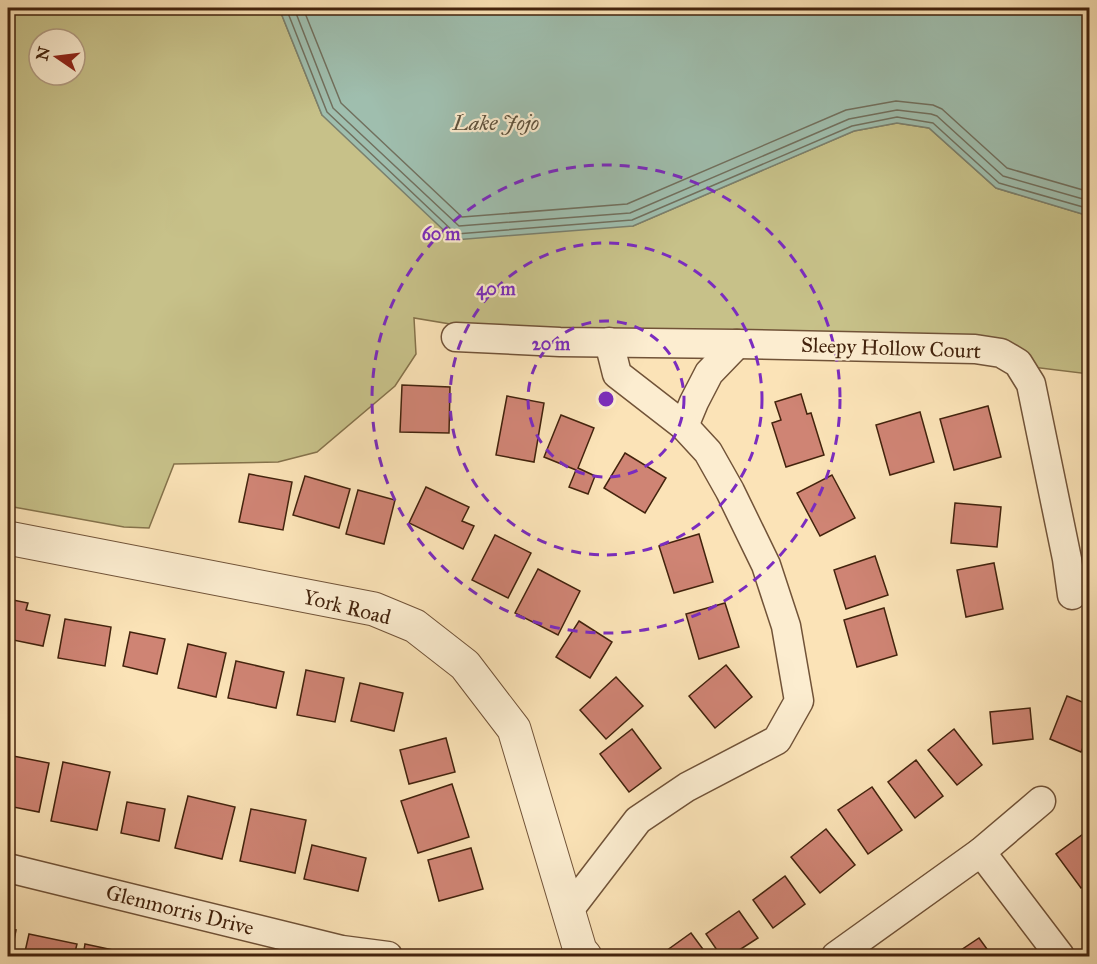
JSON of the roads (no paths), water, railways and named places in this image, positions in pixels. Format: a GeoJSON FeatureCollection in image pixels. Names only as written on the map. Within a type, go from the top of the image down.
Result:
{"type":"FeatureCollection","features":[{"type":"Feature","properties":{"kind":"street","name":"Sleepy Hollow Court"},"geometry":{"type":"LineString","coordinates":[[456,337],[560,342],[975,350],[1001,353],[1018,363],[1031,384],[1068,560],[1072,595]]}},
{"type":"Feature","properties":{"kind":"street"},"geometry":{"type":"LineString","coordinates":[[569,910],[638,820],[687,787],[777,740],[799,701],[786,626],[766,565],[730,491],[708,452],[684,426],[617,374],[609,342]]}},
{"type":"Feature","properties":{"kind":"street"},"geometry":{"type":"LineString","coordinates":[[684,426],[693,402],[710,374],[737,344]]}},
{"type":"Feature","properties":{"kind":"street","name":"York Road"},"geometry":{"type":"LineString","coordinates":[[8,538],[374,609],[415,626],[465,665],[514,729],[569,910],[579,954]]}},
{"type":"Feature","properties":{"kind":"street"},"geometry":{"type":"LineString","coordinates":[[836,957],[981,852],[1041,801]]}},
{"type":"Feature","properties":{"kind":"street"},"geometry":{"type":"LineString","coordinates":[[981,852],[1060,957]]}},
{"type":"Feature","properties":{"kind":"street","name":"Glenmorris Drive"},"geometry":{"type":"LineString","coordinates":[[8,868],[342,950],[388,957]]}},
{"type":"Feature","properties":{"kind":"water","name":"Lake Jojo"},"geometry":{"type":"Polygon","coordinates":[[[279,8],[1089,8],[1089,216],[996,188],[929,128],[897,123],[854,131],[633,226],[454,240],[322,115],[279,8]]]}}]}
